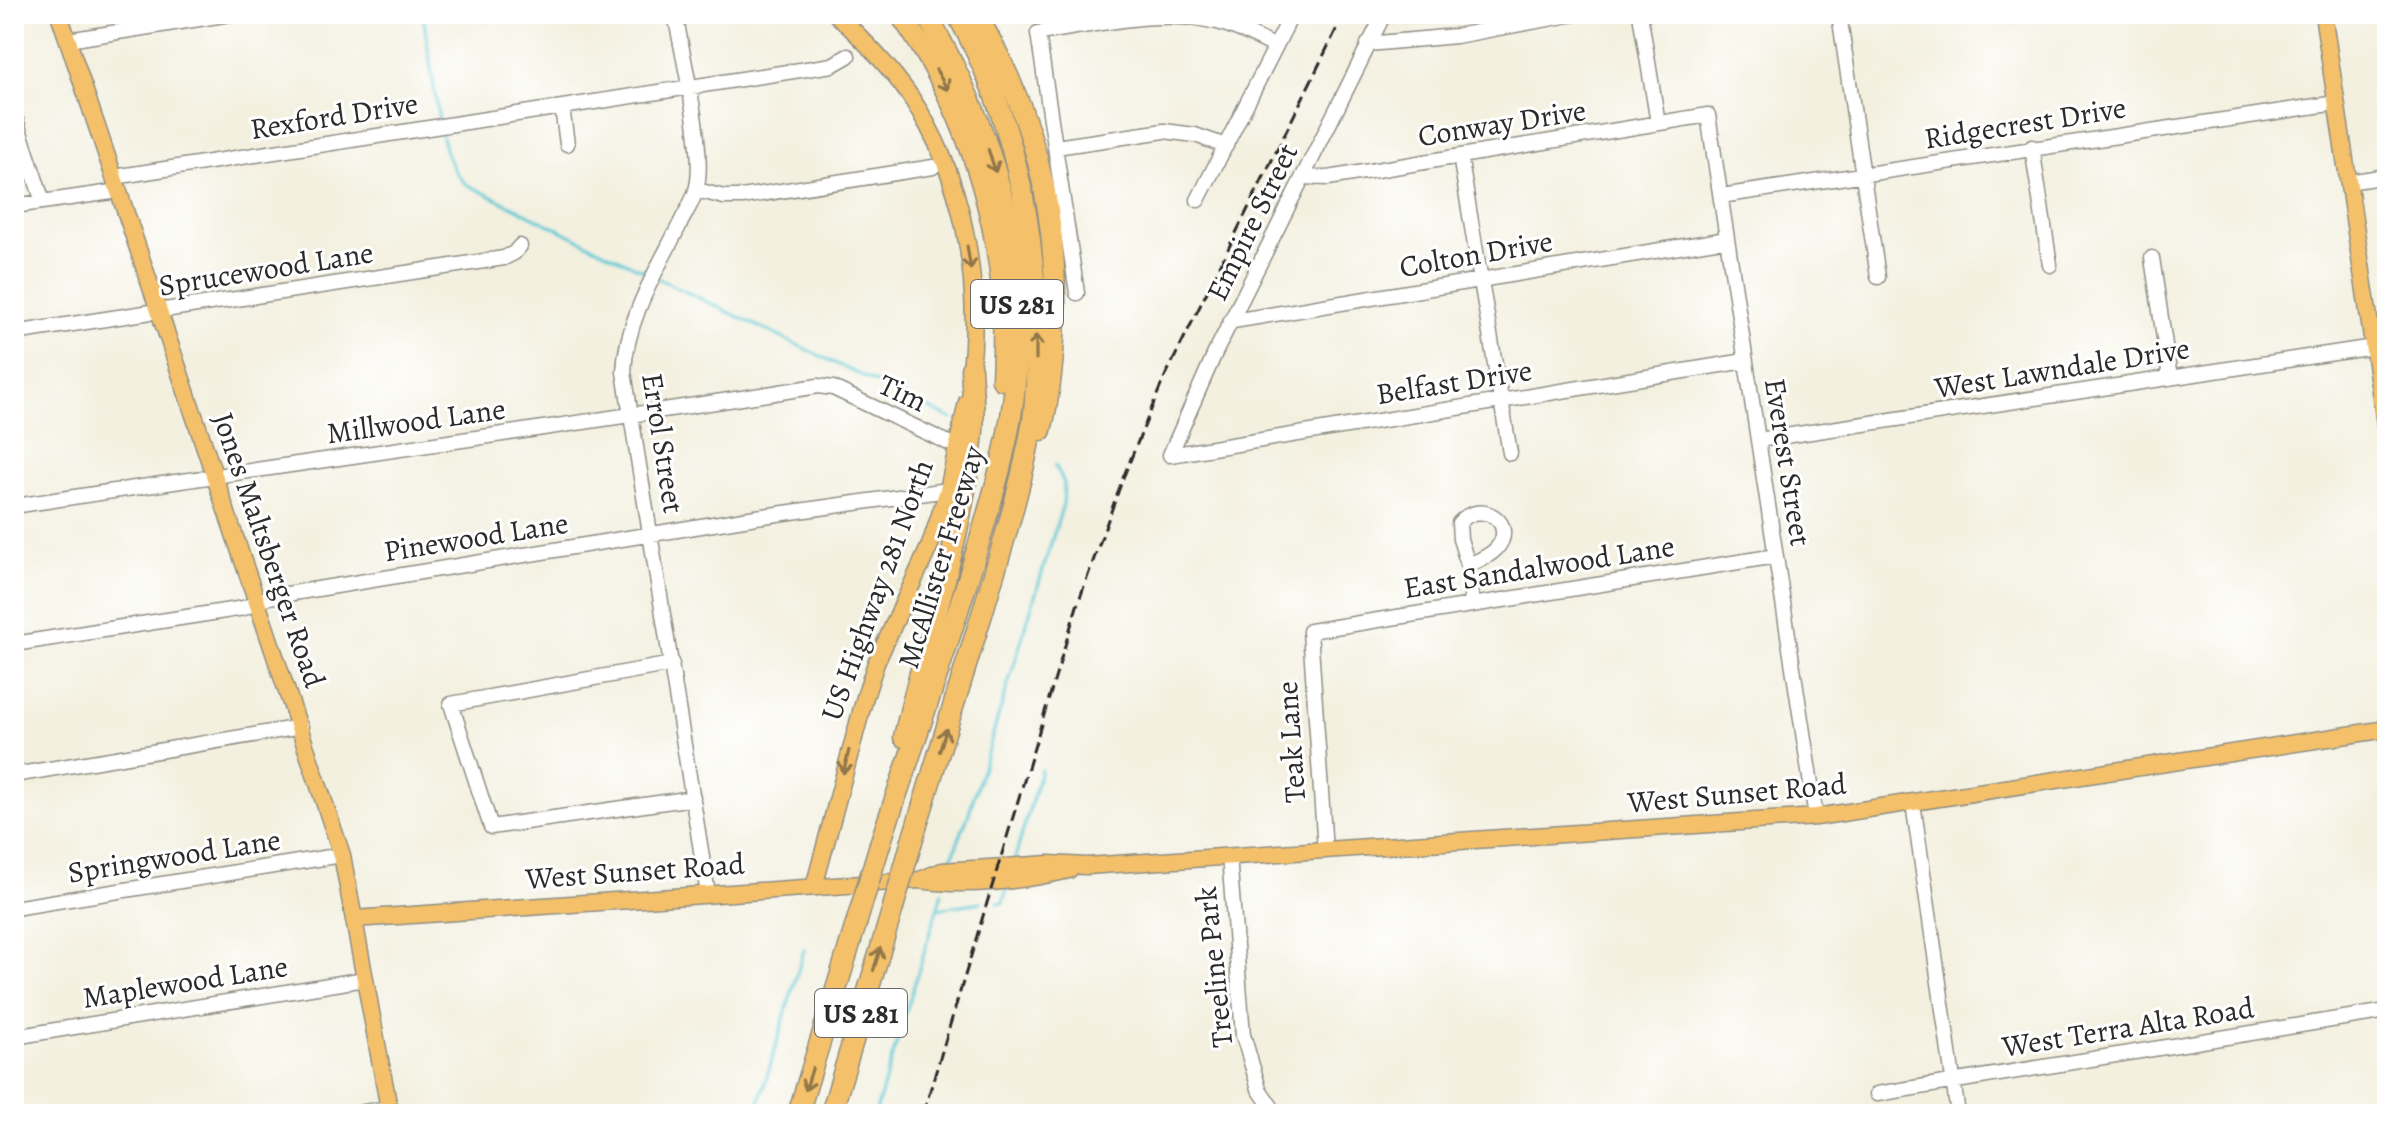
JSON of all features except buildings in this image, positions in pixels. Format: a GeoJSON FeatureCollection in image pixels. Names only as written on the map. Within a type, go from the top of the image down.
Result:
{"type":"FeatureCollection","features":[{"type":"Feature","properties":{"kind":"highway"},"geometry":{"type":"LineString","coordinates":[[900,14],[950,95],[960,122],[985,192],[1002,290],[999,414],[960,605]]}},
{"type":"Feature","properties":{"kind":"highway","name":"McAllister Freeway"},"geometry":{"type":"LineString","coordinates":[[798,1114],[880,844],[960,605],[1006,448],[1016,372],[1016,281],[1002,197],[976,112],[926,14]]}},
{"type":"Feature","properties":{"kind":"highway","name":"McAllister Freeway"},"geometry":{"type":"LineString","coordinates":[[831,1114],[1014,506],[1033,417],[1036,292],[1030,230],[1005,127],[977,50],[957,14]]}},
{"type":"Feature","properties":{"kind":"highway"},"geometry":{"type":"LineString","coordinates":[[976,14],[1023,109],[1036,149],[1049,206],[1056,277],[1054,353],[1048,404],[1032,465],[1014,506]]}},
{"type":"Feature","properties":{"kind":"highway"},"geometry":{"type":"LineString","coordinates":[[880,844],[910,709],[932,633],[957,526],[974,428],[971,369]]}},
{"type":"Feature","properties":{"kind":"main road","name":"Jones Maltsberger Road"},"geometry":{"type":"LineString","coordinates":[[59,14],[342,855],[389,1111]]}},
{"type":"Feature","properties":{"kind":"main road","name":"US Highway 281 North"},"geometry":{"type":"LineString","coordinates":[[814,887],[872,674],[930,545],[948,490],[959,448],[971,369],[973,321],[970,263],[961,216],[945,164],[922,115],[908,94],[864,40],[836,14]]}},
{"type":"Feature","properties":{"kind":"main road"},"geometry":{"type":"LineString","coordinates":[[846,14],[864,40]]}},
{"type":"Feature","properties":{"kind":"main road"},"geometry":{"type":"LineString","coordinates":[[2323,14],[2348,182],[2380,346],[2387,437]]}},
{"type":"Feature","properties":{"kind":"main road","name":"West Sunset Road"},"geometry":{"type":"LineString","coordinates":[[354,919],[920,880],[942,871],[1050,864],[1086,866],[1816,817],[2387,729]]}},
{"type":"Feature","properties":{"kind":"street"},"geometry":{"type":"LineString","coordinates":[[68,40],[230,14]]}},
{"type":"Feature","properties":{"kind":"street","name":"Errol Street"},"geometry":{"type":"LineString","coordinates":[[675,14],[697,139],[697,190],[645,295],[624,358],[630,416],[708,894]]}},
{"type":"Feature","properties":{"kind":"street"},"geometry":{"type":"LineString","coordinates":[[1198,200],[1292,14]]}},
{"type":"Feature","properties":{"kind":"street","name":"Empire Street"},"geometry":{"type":"LineString","coordinates":[[1170,455],[1215,353],[1384,14]]}},
{"type":"Feature","properties":{"kind":"street"},"geometry":{"type":"LineString","coordinates":[[1368,44],[1456,36],[1575,14]]}},
{"type":"Feature","properties":{"kind":"street"},"geometry":{"type":"LineString","coordinates":[[1640,14],[1658,123]]}},
{"type":"Feature","properties":{"kind":"street"},"geometry":{"type":"LineString","coordinates":[[1839,14],[1878,277]]}},
{"type":"Feature","properties":{"kind":"street"},"geometry":{"type":"LineString","coordinates":[[1077,293],[1038,33],[1176,16],[1217,22],[1274,46]]}},
{"type":"Feature","properties":{"kind":"street","name":"Rexford Drive"},"geometry":{"type":"LineString","coordinates":[[14,206],[116,184],[428,128],[832,65],[848,56]]}},
{"type":"Feature","properties":{"kind":"street","name":"Ridgecrest Drive"},"geometry":{"type":"LineString","coordinates":[[1721,196],[2336,103]]}},
{"type":"Feature","properties":{"kind":"street"},"geometry":{"type":"LineString","coordinates":[[562,107],[567,144]]}},
{"type":"Feature","properties":{"kind":"street"},"geometry":{"type":"LineString","coordinates":[[14,114],[43,202]]}},
{"type":"Feature","properties":{"kind":"street","name":"Conway Drive"},"geometry":{"type":"LineString","coordinates":[[1303,177],[1328,178],[1708,115]]}},
{"type":"Feature","properties":{"kind":"street","name":"Everest Street"},"geometry":{"type":"LineString","coordinates":[[1708,115],[1816,817]]}},
{"type":"Feature","properties":{"kind":"street"},"geometry":{"type":"LineString","coordinates":[[1056,147],[1164,131],[1195,135],[1226,146]]}},
{"type":"Feature","properties":{"kind":"street"},"geometry":{"type":"LineString","coordinates":[[2032,147],[2050,265]]}},
{"type":"Feature","properties":{"kind":"street"},"geometry":{"type":"LineString","coordinates":[[1460,156],[1510,453]]}},
{"type":"Feature","properties":{"kind":"street"},"geometry":{"type":"LineString","coordinates":[[697,190],[724,197],[742,197],[933,167]]}},
{"type":"Feature","properties":{"kind":"street"},"geometry":{"type":"LineString","coordinates":[[2348,182],[2387,176]]}},
{"type":"Feature","properties":{"kind":"street","name":"Colton Drive"},"geometry":{"type":"LineString","coordinates":[[1233,321],[1727,239]]}},
{"type":"Feature","properties":{"kind":"street","name":"Sprucewood Lane"},"geometry":{"type":"LineString","coordinates":[[14,333],[504,258],[520,246]]}},
{"type":"Feature","properties":{"kind":"street"},"geometry":{"type":"LineString","coordinates":[[2152,258],[2170,378]]}},
{"type":"Feature","properties":{"kind":"street","name":"West Lawndale Drive"},"geometry":{"type":"LineString","coordinates":[[1758,440],[2380,346]]}},
{"type":"Feature","properties":{"kind":"street","name":"Belfast Drive"},"geometry":{"type":"LineString","coordinates":[[1170,455],[1745,361]]}},
{"type":"Feature","properties":{"kind":"street","name":"Millwood Lane"},"geometry":{"type":"LineString","coordinates":[[14,506],[826,385]]}},
{"type":"Feature","properties":{"kind":"street","name":"Tim"},"geometry":{"type":"LineString","coordinates":[[826,385],[959,448]]}},
{"type":"Feature","properties":{"kind":"street","name":"Pinewood Lane"},"geometry":{"type":"LineString","coordinates":[[14,644],[244,608],[269,597],[948,490]]}},
{"type":"Feature","properties":{"kind":"street","name":"East Sandalwood Lane"},"geometry":{"type":"LineString","coordinates":[[1310,631],[1776,556]]}},
{"type":"Feature","properties":{"kind":"street"},"geometry":{"type":"LineString","coordinates":[[1468,565],[1472,605]]}},
{"type":"Feature","properties":{"kind":"street","name":"Teak Lane"},"geometry":{"type":"LineString","coordinates":[[1310,631],[1325,850]]}},
{"type":"Feature","properties":{"kind":"street"},"geometry":{"type":"LineString","coordinates":[[672,664],[451,704],[491,827],[693,798]]}},
{"type":"Feature","properties":{"kind":"street"},"geometry":{"type":"LineString","coordinates":[[14,775],[301,727]]}},
{"type":"Feature","properties":{"kind":"street"},"geometry":{"type":"LineString","coordinates":[[1913,803],[1958,1114]]}},
{"type":"Feature","properties":{"kind":"street","name":"Springwood Lane"},"geometry":{"type":"LineString","coordinates":[[14,908],[342,855]]}},
{"type":"Feature","properties":{"kind":"street","name":"Treeline Park"},"geometry":{"type":"LineString","coordinates":[[1229,856],[1243,1035],[1259,1089],[1276,1114]]}},
{"type":"Feature","properties":{"kind":"street","name":"Maplewood Lane"},"geometry":{"type":"LineString","coordinates":[[14,1037],[365,979]]}},
{"type":"Feature","properties":{"kind":"street","name":"West Terra Alta Road"},"geometry":{"type":"LineString","coordinates":[[1877,1094],[2387,1011]]}},
{"type":"Feature","properties":{"kind":"street"},"geometry":{"type":"LineString","coordinates":[[353,1114],[389,1111]]}},
{"type":"Feature","properties":{"kind":"waterway"},"geometry":{"type":"LineString","coordinates":[[423,14],[439,121]]}},
{"type":"Feature","properties":{"kind":"waterway"},"geometry":{"type":"LineString","coordinates":[[441,132],[449,161],[466,184],[650,274]]}},
{"type":"Feature","properties":{"kind":"waterway"},"geometry":{"type":"LineString","coordinates":[[657,278],[952,419]]}},
{"type":"Feature","properties":{"kind":"waterway"},"geometry":{"type":"LineString","coordinates":[[951,860],[968,816],[1063,504],[1064,483],[1055,465]]}},
{"type":"Feature","properties":{"kind":"waterway"},"geometry":{"type":"LineString","coordinates":[[1014,861],[1041,770]]}},
{"type":"Feature","properties":{"kind":"waterway"},"geometry":{"type":"LineString","coordinates":[[998,903],[1003,903],[1008,886]]}},
{"type":"Feature","properties":{"kind":"waterway"},"geometry":{"type":"LineString","coordinates":[[875,1114],[942,893]]}},
{"type":"Feature","properties":{"kind":"waterway"},"geometry":{"type":"LineString","coordinates":[[937,909],[981,902]]}},
{"type":"Feature","properties":{"kind":"waterway"},"geometry":{"type":"LineString","coordinates":[[756,1114],[804,950]]}},
{"type":"Feature","properties":{"kind":"railway"},"geometry":{"type":"LineString","coordinates":[[923,1114],[1077,606],[1123,478],[1162,383],[1344,14]]}}]}
